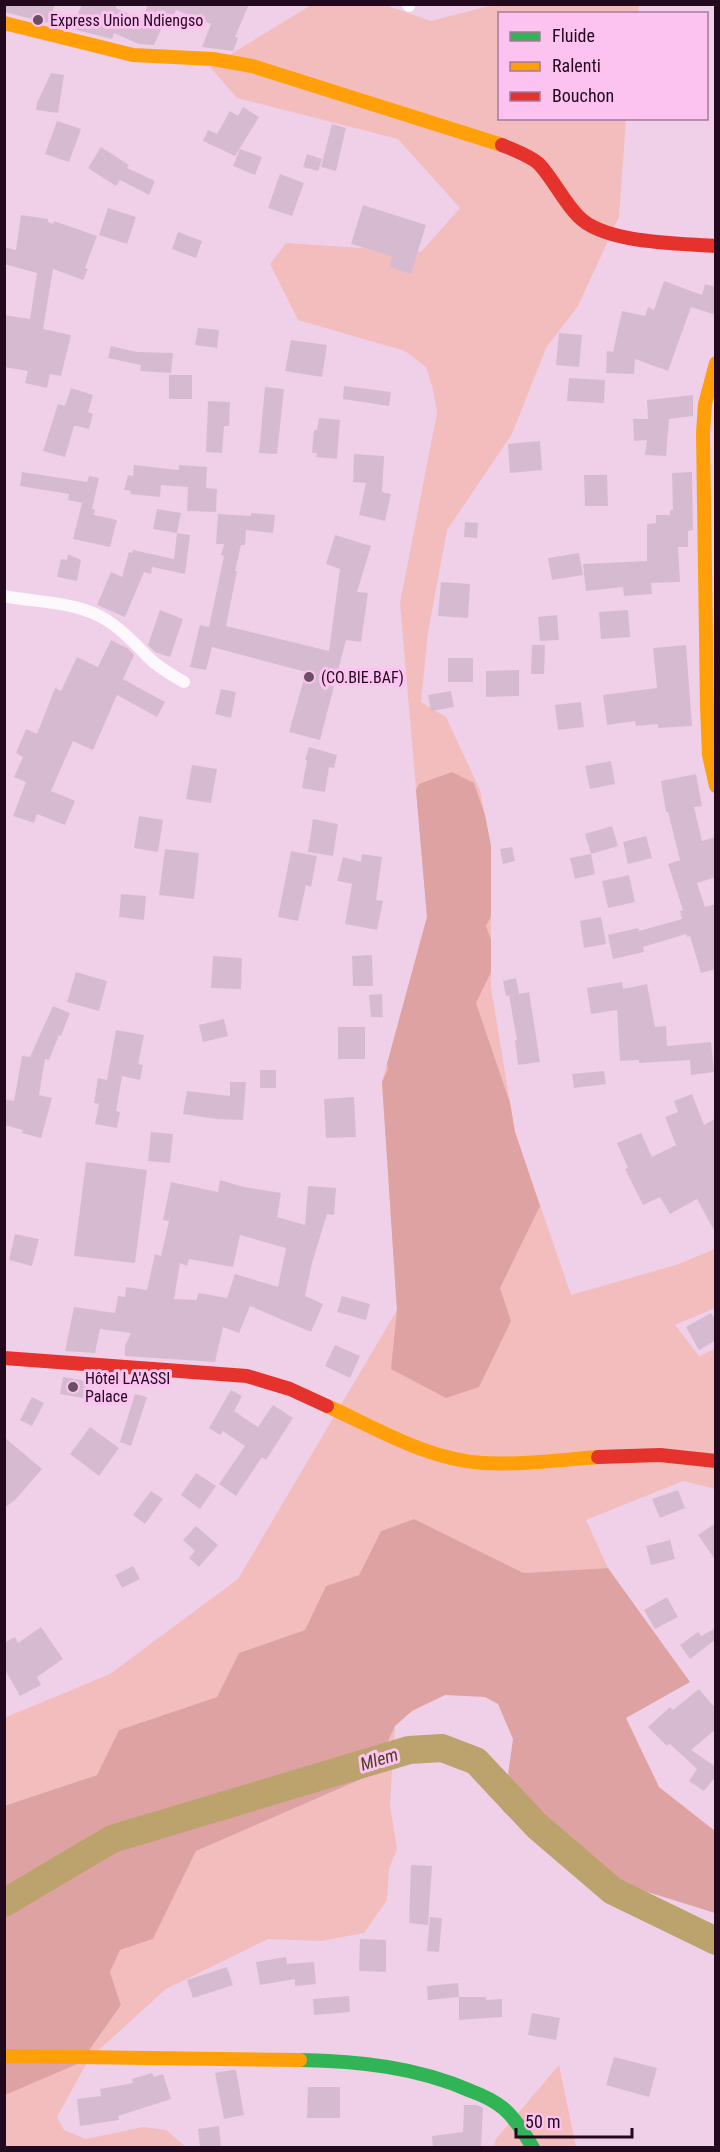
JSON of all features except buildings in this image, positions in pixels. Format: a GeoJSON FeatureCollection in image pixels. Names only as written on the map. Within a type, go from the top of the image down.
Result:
{"type":"FeatureCollection","features":[{"type":"Feature","properties":{"kind":"street"},"geometry":{"type":"LineString","coordinates":[[4,23],[112,51],[133,55],[188,57],[232,62],[297,80],[485,139],[527,156],[545,170],[579,217],[601,231],[621,236],[716,246]]}},
{"type":"Feature","properties":{"kind":"street"},"geometry":{"type":"LineString","coordinates":[[716,363],[705,404],[703,433],[710,503],[709,755],[716,786]]}},
{"type":"Feature","properties":{"kind":"street"},"geometry":{"type":"LineString","coordinates":[[4,596],[79,608],[102,618],[135,642],[150,659],[184,682]]}},
{"type":"Feature","properties":{"kind":"street"},"geometry":{"type":"LineString","coordinates":[[4,1358],[248,1376],[290,1389],[423,1449],[454,1458],[481,1462],[511,1463],[629,1455],[660,1455],[716,1461]]}},
{"type":"Feature","properties":{"kind":"street"},"geometry":{"type":"LineString","coordinates":[[4,2056],[311,2060],[389,2068],[429,2076],[488,2097],[504,2108],[519,2123],[533,2148]]}},
{"type":"Feature","properties":{"kind":"shaded area"},"geometry":{"type":"Polygon","coordinates":[[[311,5],[385,5],[431,21],[493,5],[639,5],[638,12],[498,12],[498,120],[626,120],[619,217],[578,306],[546,348],[512,434],[447,530],[428,632],[421,702],[446,717],[480,790],[491,846],[491,988],[515,1132],[571,1295],[676,1265],[715,1249],[715,1308],[675,1325],[699,1356],[715,1349],[715,1489],[683,1481],[586,1520],[608,1568],[524,1573],[414,1519],[381,1531],[359,1575],[326,1586],[305,1630],[239,1653],[217,1697],[119,1730],[97,1775],[5,1806],[4,1718],[110,1674],[238,1579],[397,1310],[382,1082],[427,917],[400,603],[437,413],[426,367],[405,351],[298,320],[270,264],[286,243],[421,252],[460,208],[398,139],[237,98],[210,67],[311,5]]]}},
{"type":"Feature","properties":{"kind":"shaded area"},"geometry":{"type":"Polygon","coordinates":[[[452,772],[474,783],[485,815],[491,846],[491,916],[486,926],[491,940],[491,972],[476,1003],[510,1103],[515,1132],[540,1206],[500,1288],[511,1321],[479,1387],[446,1398],[391,1369],[397,1310],[382,1082],[388,1069],[387,1064],[427,917],[416,790],[419,784],[452,772]]]}},
{"type":"Feature","properties":{"kind":"shaded area"},"geometry":{"type":"Polygon","coordinates":[[[414,1519],[524,1573],[608,1568],[690,1682],[626,1718],[659,1787],[715,1831],[715,1913],[596,1876],[503,1811],[513,1739],[498,1704],[485,1697],[445,1695],[412,1711],[395,1726],[373,1774],[196,1851],[153,1939],[120,1950],[110,1972],[121,2005],[90,2049],[89,2059],[5,2095],[4,1806],[97,1775],[119,1730],[217,1697],[239,1653],[305,1630],[326,1586],[359,1575],[381,1531],[414,1519]]]}},
{"type":"Feature","properties":{"kind":"shaded area"},"geometry":{"type":"Polygon","coordinates":[[[395,1726],[390,1805],[397,1849],[389,1869],[387,1900],[364,1933],[321,1941],[268,1939],[166,1989],[89,2059],[90,2049],[121,2005],[110,1972],[120,1950],[153,1939],[196,1851],[373,1774],[395,1726]]]}},
{"type":"Feature","properties":{"kind":"shaded area"},"geometry":{"type":"Polygon","coordinates":[[[89,2059],[57,2117],[64,2130],[86,2139],[143,2127],[166,2130],[186,2147],[5,2147],[4,2095],[89,2059]]]}},
{"type":"Feature","properties":{"kind":"shaded area"},"geometry":{"type":"Polygon","coordinates":[[[559,2065],[576,2147],[493,2148],[496,2139],[559,2065]]]}},
{"type":"Feature","properties":{"kind":"waterway","name":"Mlem"},"geometry":{"type":"LineString","coordinates":[[4,1903],[112,1839],[409,1750],[442,1748],[476,1761],[537,1826],[613,1891],[716,1941]]}},
{"type":"Feature","properties":{"kind":"traffic: fast"},"geometry":{"type":"LineString","coordinates":[[300,2060],[387,2067],[451,2083],[483,2096],[503,2108],[516,2122],[533,2148]]}},
{"type":"Feature","properties":{"kind":"traffic: slow"},"geometry":{"type":"LineString","coordinates":[[4,23],[133,55],[213,59],[252,66],[502,145]]}},
{"type":"Feature","properties":{"kind":"traffic: slow"},"geometry":{"type":"LineString","coordinates":[[716,363],[705,404],[703,433],[707,707],[709,755],[716,786]]}},
{"type":"Feature","properties":{"kind":"traffic: slow"},"geometry":{"type":"LineString","coordinates":[[327,1406],[403,1442],[463,1461],[512,1463],[598,1457]]}},
{"type":"Feature","properties":{"kind":"traffic: slow"},"geometry":{"type":"LineString","coordinates":[[4,2056],[300,2060]]}},
{"type":"Feature","properties":{"kind":"traffic: jam"},"geometry":{"type":"LineString","coordinates":[[502,145],[536,161],[578,216],[590,225],[624,237],[663,243],[716,246]]}},
{"type":"Feature","properties":{"kind":"traffic: jam"},"geometry":{"type":"LineString","coordinates":[[4,1358],[247,1376],[290,1389],[327,1406]]}},
{"type":"Feature","properties":{"kind":"traffic: jam"},"geometry":{"type":"LineString","coordinates":[[598,1457],[660,1455],[716,1461]]}},
{"type":"Feature","properties":{"kind":"place","name":"Express Union Ndiengso"},"geometry":{"type":"Point","coordinates":[38,20]}},
{"type":"Feature","properties":{"kind":"place","name":"(CO.BIE.BAF)"},"geometry":{"type":"Point","coordinates":[309,677]}},
{"type":"Feature","properties":{"kind":"place","name":"Hôtel LA'ASSI Palace"},"geometry":{"type":"Point","coordinates":[73,1387]}}]}
